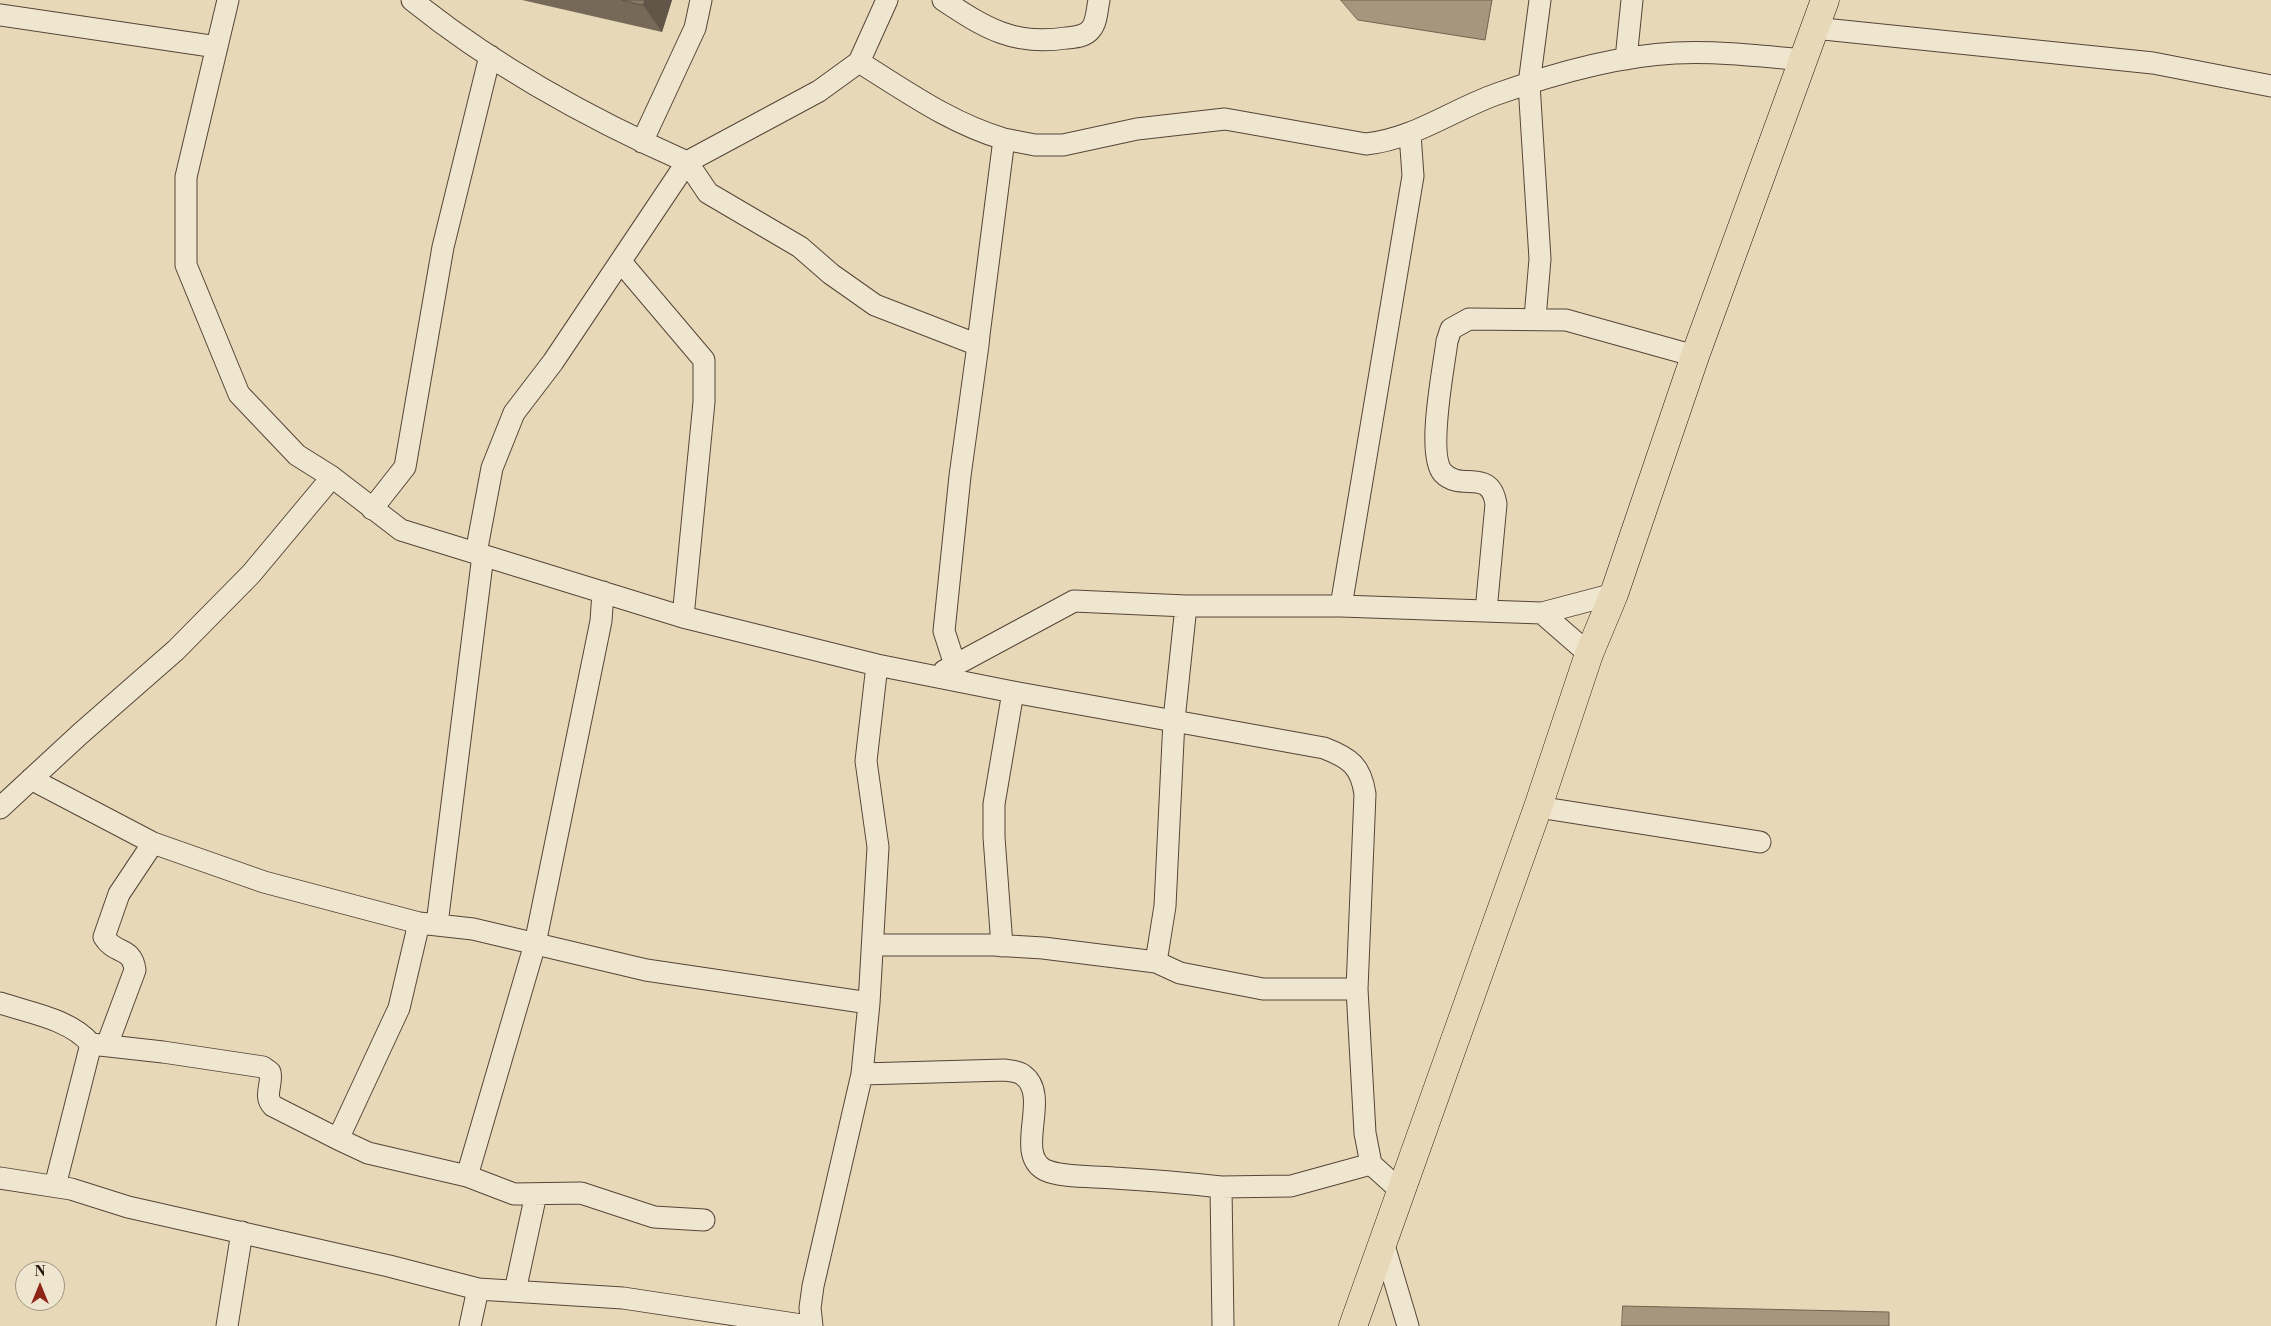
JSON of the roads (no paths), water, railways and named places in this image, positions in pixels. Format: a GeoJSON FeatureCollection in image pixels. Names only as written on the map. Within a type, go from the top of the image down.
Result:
{"type":"FeatureCollection","features":[{"type":"Feature","properties":{"kind":"main road"},"geometry":{"type":"LineString","coordinates":[[1353,1326],[1538,807],[1589,654],[1614,594],[1695,356],[1825,0]]}},
{"type":"Feature","properties":{"kind":"street"},"geometry":{"type":"LineString","coordinates":[[228,0],[186,177],[186,265],[239,394],[297,455],[332,477],[401,530],[683,616],[877,665],[1013,692],[1324,748],[1340,754],[1355,765],[1362,776],[1365,794],[1357,990],[1365,1133],[1371,1164],[1401,1191]]}},
{"type":"Feature","properties":{"kind":"street"},"geometry":{"type":"LineString","coordinates":[[412,0],[444,26],[490,56],[619,132],[687,162],[708,193],[800,247],[830,274],[875,305],[978,345]]}},
{"type":"Feature","properties":{"kind":"street"},"geometry":{"type":"LineString","coordinates":[[642,142],[695,28],[700,0]]}},
{"type":"Feature","properties":{"kind":"street"},"geometry":{"type":"LineString","coordinates":[[476,552],[492,468],[514,413],[553,362],[687,162],[818,91],[859,62],[887,0]]}},
{"type":"Feature","properties":{"kind":"street"},"geometry":{"type":"LineString","coordinates":[[943,0],[978,23],[1004,34],[1025,41],[1045,42],[1082,36],[1091,29],[1096,18],[1099,0]]}},
{"type":"Feature","properties":{"kind":"street"},"geometry":{"type":"LineString","coordinates":[[1536,318],[1540,259],[1529,84],[1540,0]]}},
{"type":"Feature","properties":{"kind":"street"},"geometry":{"type":"LineString","coordinates":[[1626,59],[1632,0]]}},
{"type":"Feature","properties":{"kind":"street"},"geometry":{"type":"LineString","coordinates":[[0,15],[217,47]]}},
{"type":"Feature","properties":{"kind":"street"},"geometry":{"type":"LineString","coordinates":[[1814,28],[2154,63],[2271,86]]}},
{"type":"Feature","properties":{"kind":"street"},"geometry":{"type":"LineString","coordinates":[[859,62],[951,119],[980,132],[1035,145],[1063,145],[1137,128],[1225,119],[1366,144],[1387,142],[1410,134],[1472,104],[1529,84],[1596,65],[1626,59],[1673,53],[1721,52],[1804,60]]}},
{"type":"Feature","properties":{"kind":"street"},"geometry":{"type":"LineString","coordinates":[[372,509],[405,467],[443,247],[490,56]]}},
{"type":"Feature","properties":{"kind":"street"},"geometry":{"type":"LineString","coordinates":[[1341,606],[1413,176],[1410,134]]}},
{"type":"Feature","properties":{"kind":"street"},"geometry":{"type":"LineString","coordinates":[[955,664],[944,631],[960,476],[1004,138]]}},
{"type":"Feature","properties":{"kind":"street"},"geometry":{"type":"LineString","coordinates":[[621,262],[704,360],[704,402],[683,616]]}},
{"type":"Feature","properties":{"kind":"street"},"geometry":{"type":"LineString","coordinates":[[1486,611],[1496,504],[1494,491],[1488,485],[1451,478],[1442,472],[1437,460],[1436,429],[1447,341],[1451,329],[1469,319],[1536,318],[1566,320],[1586,324],[1695,356]]}},
{"type":"Feature","properties":{"kind":"street"},"geometry":{"type":"LineString","coordinates":[[0,808],[183,643],[251,574],[332,477]]}},
{"type":"Feature","properties":{"kind":"street"},"geometry":{"type":"LineString","coordinates":[[338,1139],[401,1002],[428,923],[483,555],[476,552]]}},
{"type":"Feature","properties":{"kind":"street"},"geometry":{"type":"LineString","coordinates":[[467,1176],[535,944],[601,621],[603,592]]}},
{"type":"Feature","properties":{"kind":"street"},"geometry":{"type":"LineString","coordinates":[[935,676],[1074,602],[1186,606],[1341,606],[1542,613],[1614,594]]}},
{"type":"Feature","properties":{"kind":"street"},"geometry":{"type":"LineString","coordinates":[[1156,962],[1165,906],[1174,720],[1186,606]]}},
{"type":"Feature","properties":{"kind":"street"},"geometry":{"type":"LineString","coordinates":[[1542,613],[1589,654]]}},
{"type":"Feature","properties":{"kind":"street"},"geometry":{"type":"LineString","coordinates":[[812,1326],[810,1308],[813,1286],[862,1074],[869,1003],[878,847],[866,761],[877,665]]}},
{"type":"Feature","properties":{"kind":"street"},"geometry":{"type":"LineString","coordinates":[[1002,946],[994,837],[994,804],[1013,692]]}},
{"type":"Feature","properties":{"kind":"street"},"geometry":{"type":"LineString","coordinates":[[31,779],[152,843],[264,882],[428,923],[473,929],[646,970],[869,1003]]}},
{"type":"Feature","properties":{"kind":"street"},"geometry":{"type":"LineString","coordinates":[[1538,807],[1760,842]]}},
{"type":"Feature","properties":{"kind":"street"},"geometry":{"type":"LineString","coordinates":[[55,1186],[99,1045],[135,970],[134,959],[128,953],[109,945],[104,937],[119,894],[152,843]]}},
{"type":"Feature","properties":{"kind":"street"},"geometry":{"type":"LineString","coordinates":[[873,945],[1002,946],[1156,962],[1180,972],[1248,988],[1357,990]]}},
{"type":"Feature","properties":{"kind":"street"},"geometry":{"type":"LineString","coordinates":[[0,1003],[71,1027],[99,1045],[263,1067],[270,1072],[272,1080],[268,1095],[268,1101],[272,1106],[368,1153],[390,1160],[467,1176],[514,1194],[580,1193],[654,1217],[704,1220]]}},
{"type":"Feature","properties":{"kind":"street"},"geometry":{"type":"LineString","coordinates":[[862,1074],[1004,1070],[1022,1074],[1031,1083],[1035,1098],[1031,1139],[1035,1160],[1044,1169],[1055,1173],[1221,1187],[1291,1186],[1371,1164]]}},
{"type":"Feature","properties":{"kind":"street"},"geometry":{"type":"LineString","coordinates":[[0,1178],[55,1186],[128,1207],[242,1232],[478,1289],[623,1298],[808,1326]]}},
{"type":"Feature","properties":{"kind":"street"},"geometry":{"type":"LineString","coordinates":[[1221,1187],[1223,1326]]}},
{"type":"Feature","properties":{"kind":"street"},"geometry":{"type":"LineString","coordinates":[[515,1292],[536,1194]]}},
{"type":"Feature","properties":{"kind":"street"},"geometry":{"type":"LineString","coordinates":[[227,1326],[242,1232]]}},
{"type":"Feature","properties":{"kind":"street"},"geometry":{"type":"LineString","coordinates":[[1383,1242],[1408,1326]]}},
{"type":"Feature","properties":{"kind":"street"},"geometry":{"type":"LineString","coordinates":[[470,1326],[478,1289]]}}]}
